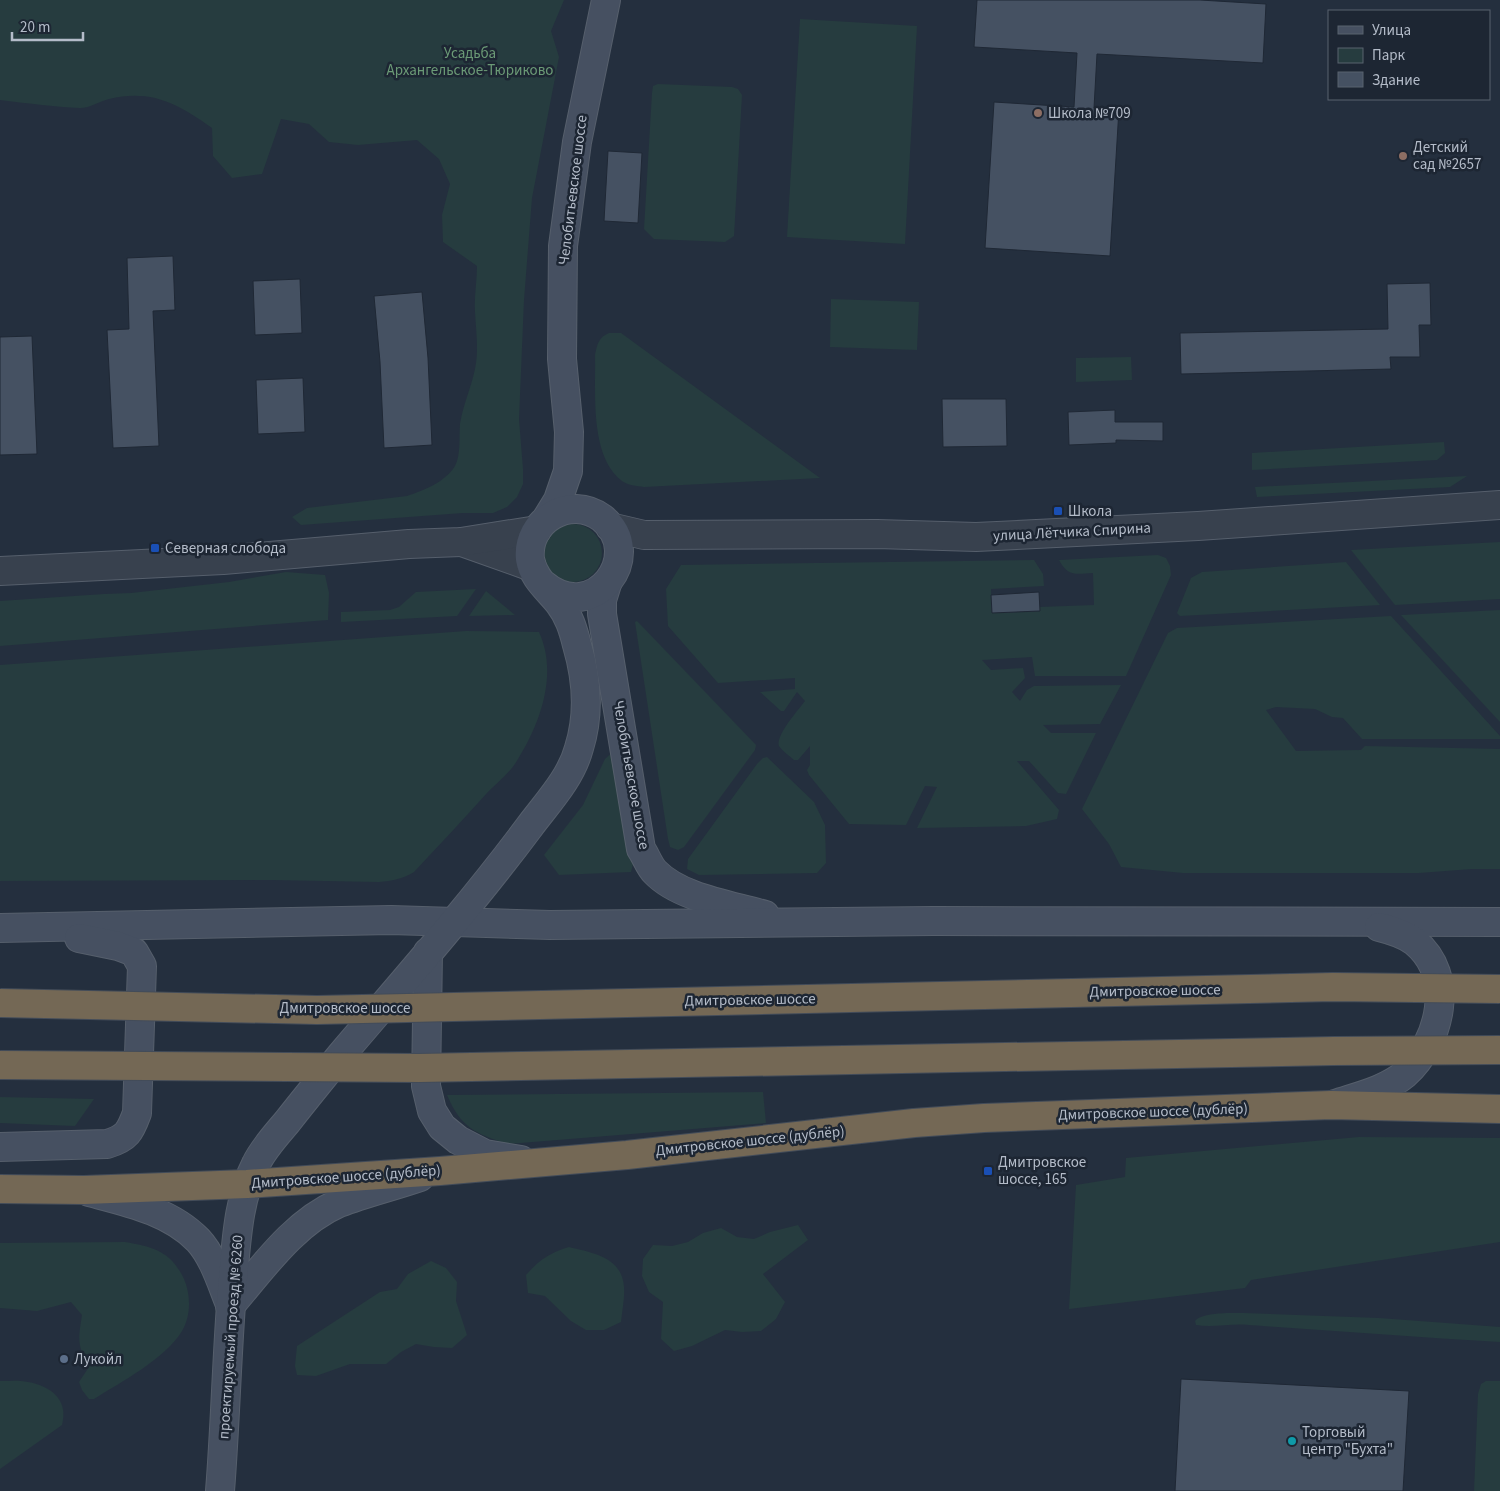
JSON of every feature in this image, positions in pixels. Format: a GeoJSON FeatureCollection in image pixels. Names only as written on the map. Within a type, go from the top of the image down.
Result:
{"type":"FeatureCollection","features":[{"type":"Feature","properties":{"kind":"highway","name":"Дмитровское шоссе"},"geometry":{"type":"LineString","coordinates":[[0,1003],[317,1010],[1333,987],[1500,988]]}},
{"type":"Feature","properties":{"kind":"highway"},"geometry":{"type":"LineString","coordinates":[[0,1065],[419,1068],[1334,1050],[1500,1050]]}},
{"type":"Feature","properties":{"kind":"highway","name":"Дмитровское шоссе (дублёр)"},"geometry":{"type":"LineString","coordinates":[[0,1189],[84,1190],[248,1184],[440,1171],[637,1154],[914,1123],[958,1120],[1331,1105],[1500,1109]]}},
{"type":"Feature","properties":{"kind":"street","name":"Челобитьевское шоссе"},"geometry":{"type":"LineString","coordinates":[[428,952],[517,844],[552,798],[579,752],[584,731],[587,700],[584,670],[571,621],[537,576],[530,548],[542,524],[558,500],[568,471],[569,432],[562,358],[563,246],[577,142],[606,0]]}},
{"type":"Feature","properties":{"kind":"street"},"geometry":{"type":"LineString","coordinates":[[568,471],[578,490],[616,537],[618,559]]}},
{"type":"Feature","properties":{"kind":"street","name":"улица Лётчика Спирина"},"geometry":{"type":"LineString","coordinates":[[604,521],[644,534],[877,534],[976,537],[1198,526],[1500,505]]}},
{"type":"Feature","properties":{"kind":"street"},"geometry":{"type":"LineString","coordinates":[[0,571],[223,560],[409,544],[460,542],[542,524],[561,511],[569,509],[584,510],[604,521]]}},
{"type":"Feature","properties":{"kind":"street"},"geometry":{"type":"LineString","coordinates":[[618,559],[644,534]]}},
{"type":"Feature","properties":{"kind":"street"},"geometry":{"type":"LineString","coordinates":[[460,542],[537,576],[557,594],[575,598],[592,594],[607,584]]}},
{"type":"Feature","properties":{"kind":"street","name":"Челобитьевское шоссе"},"geometry":{"type":"LineString","coordinates":[[618,559],[602,600],[602,614],[642,849],[654,871],[667,883],[692,895],[798,924]]}},
{"type":"Feature","properties":{"kind":"street"},"geometry":{"type":"LineString","coordinates":[[9,928],[391,920],[550,925],[798,924],[934,921],[1500,922]]}},
{"type":"Feature","properties":{"kind":"street"},"geometry":{"type":"LineString","coordinates":[[1331,1105],[1384,1088],[1404,1074],[1419,1059],[1430,1040],[1438,1020],[1440,1001],[1438,981],[1433,965],[1424,951],[1414,941],[1382,928],[1334,921]]}},
{"type":"Feature","properties":{"kind":"street"},"geometry":{"type":"LineString","coordinates":[[0,1147],[107,1144],[121,1140],[131,1130],[137,1113],[142,966],[134,952],[109,944],[9,928]]}},
{"type":"Feature","properties":{"kind":"street"},"geometry":{"type":"LineString","coordinates":[[428,952],[426,1086],[432,1112],[442,1127],[458,1140],[485,1154],[534,1163]]}},
{"type":"Feature","properties":{"kind":"street","name":"проектируемый проезд № 6260"},"geometry":{"type":"LineString","coordinates":[[220,1491],[230,1306],[238,1228],[248,1184],[257,1162],[277,1134],[428,952]]}},
{"type":"Feature","properties":{"kind":"street"},"geometry":{"type":"LineString","coordinates":[[84,1190],[127,1202],[169,1219],[198,1240],[216,1268],[230,1306],[303,1225],[338,1204],[440,1171]]}},
{"type":"Feature","properties":{"kind":"green space","name":"Усадьба Архангельское-Тюриково"},"geometry":{"type":"Polygon","coordinates":[[[0,0],[564,0],[551,31],[559,57],[532,198],[524,300],[519,419],[523,484],[517,497],[507,507],[493,513],[463,513],[301,525],[292,517],[307,508],[407,496],[427,488],[446,477],[457,462],[461,417],[477,355],[475,306],[477,266],[443,242],[442,215],[450,184],[439,159],[417,140],[358,145],[329,142],[309,124],[281,119],[262,174],[232,178],[213,156],[212,128],[188,112],[164,101],[152,97],[124,96],[80,108],[0,100],[0,0]]]}},
{"type":"Feature","properties":{"kind":"green space"},"geometry":{"type":"Polygon","coordinates":[[[800,19],[917,26],[905,244],[787,237],[800,19]]]}},
{"type":"Feature","properties":{"kind":"green space"},"geometry":{"type":"Polygon","coordinates":[[[658,84],[732,87],[738,89],[742,95],[734,236],[725,242],[654,239],[644,229],[652,93],[653,86],[658,84]]]}},
{"type":"Feature","properties":{"kind":"green space"},"geometry":{"type":"Polygon","coordinates":[[[831,299],[919,302],[917,350],[830,347],[831,299]]]}},
{"type":"Feature","properties":{"kind":"green space"},"geometry":{"type":"Polygon","coordinates":[[[609,333],[621,333],[820,478],[644,487],[622,481],[611,470],[604,456],[596,422],[595,355],[599,341],[609,333]]]}},
{"type":"Feature","properties":{"kind":"green space"},"geometry":{"type":"Polygon","coordinates":[[[1131,357],[1132,380],[1076,382],[1076,358],[1131,357]]]}},
{"type":"Feature","properties":{"kind":"green space"},"geometry":{"type":"Polygon","coordinates":[[[1444,442],[1445,453],[1437,460],[1252,470],[1252,453],[1444,442]]]}},
{"type":"Feature","properties":{"kind":"green space"},"geometry":{"type":"Polygon","coordinates":[[[1467,476],[1450,487],[1257,497],[1255,487],[1467,476]]]}},
{"type":"Feature","properties":{"kind":"green space"},"geometry":{"type":"Polygon","coordinates":[[[573,524],[584,526],[597,537],[602,553],[600,564],[589,577],[573,582],[562,580],[549,569],[544,553],[546,542],[557,529],[573,524]]]}},
{"type":"Feature","properties":{"kind":"green space"},"geometry":{"type":"Polygon","coordinates":[[[1500,542],[1500,599],[1395,605],[1351,550],[1500,542]]]}},
{"type":"Feature","properties":{"kind":"green space"},"geometry":{"type":"Polygon","coordinates":[[[1158,555],[1166,558],[1170,566],[1171,575],[1126,676],[1035,676],[1032,657],[982,660],[991,670],[1023,668],[1025,678],[1012,692],[1020,701],[1027,690],[1034,686],[1121,685],[1100,724],[1043,725],[1051,733],[1096,733],[1066,794],[1058,793],[1029,761],[1017,761],[1059,810],[1057,819],[1026,826],[917,828],[937,787],[925,786],[906,825],[849,824],[809,775],[807,770],[810,765],[810,746],[798,760],[794,760],[779,746],[784,729],[805,701],[797,692],[784,711],[781,711],[760,692],[795,689],[795,678],[718,683],[668,626],[666,589],[681,565],[1034,560],[1043,574],[1044,586],[991,589],[992,613],[1039,611],[1039,607],[1094,605],[1093,573],[1077,574],[1069,572],[1059,560],[1158,555]]]}},
{"type":"Feature","properties":{"kind":"green space"},"geometry":{"type":"Polygon","coordinates":[[[1346,562],[1380,605],[1180,616],[1177,613],[1191,578],[1202,572],[1346,562]]]}},
{"type":"Feature","properties":{"kind":"green space"},"geometry":{"type":"Polygon","coordinates":[[[286,572],[325,575],[329,593],[328,620],[0,646],[0,601],[131,593],[229,582],[286,572]]]}},
{"type":"Feature","properties":{"kind":"green space"},"geometry":{"type":"Polygon","coordinates":[[[476,589],[457,616],[341,622],[341,612],[390,610],[399,607],[416,592],[476,589]]]}},
{"type":"Feature","properties":{"kind":"green space"},"geometry":{"type":"Polygon","coordinates":[[[486,591],[515,615],[469,616],[486,591]]]}},
{"type":"Feature","properties":{"kind":"green space"},"geometry":{"type":"Polygon","coordinates":[[[1500,610],[1500,722],[1401,615],[1500,610]]]}},
{"type":"Feature","properties":{"kind":"green space"},"geometry":{"type":"Polygon","coordinates":[[[1391,616],[1500,736],[1500,739],[1362,739],[1343,718],[1332,717],[1315,709],[1276,707],[1266,710],[1296,751],[1361,750],[1365,746],[1500,749],[1500,869],[1419,873],[1183,873],[1121,867],[1109,844],[1082,809],[1168,633],[1177,628],[1391,616]]]}},
{"type":"Feature","properties":{"kind":"green space"},"geometry":{"type":"Polygon","coordinates":[[[637,621],[756,745],[755,750],[684,847],[678,850],[670,847],[668,839],[635,622],[637,621]]]}},
{"type":"Feature","properties":{"kind":"green space"},"geometry":{"type":"Polygon","coordinates":[[[466,631],[539,632],[547,664],[544,697],[534,729],[515,764],[414,872],[397,879],[379,882],[271,880],[0,881],[0,665],[466,631]]]}},
{"type":"Feature","properties":{"kind":"green space"},"geometry":{"type":"Polygon","coordinates":[[[615,750],[634,860],[631,872],[559,875],[544,855],[583,805],[605,759],[615,750]]]}},
{"type":"Feature","properties":{"kind":"green space"},"geometry":{"type":"Polygon","coordinates":[[[767,757],[814,802],[825,825],[826,863],[817,873],[699,875],[687,869],[688,859],[757,764],[767,757]]]}},
{"type":"Feature","properties":{"kind":"green space"},"geometry":{"type":"Polygon","coordinates":[[[763,1092],[766,1123],[507,1144],[470,1128],[458,1115],[447,1095],[763,1092]]]}},
{"type":"Feature","properties":{"kind":"green space"},"geometry":{"type":"Polygon","coordinates":[[[0,1097],[94,1099],[75,1126],[0,1123],[0,1097]]]}},
{"type":"Feature","properties":{"kind":"green space"},"geometry":{"type":"Polygon","coordinates":[[[1359,1137],[1500,1138],[1500,1242],[1251,1280],[1245,1288],[1069,1309],[1076,1185],[1125,1177],[1126,1158],[1359,1137]]]}},
{"type":"Feature","properties":{"kind":"green space"},"geometry":{"type":"Polygon","coordinates":[[[798,1225],[808,1240],[763,1274],[785,1302],[776,1319],[761,1331],[742,1332],[725,1330],[692,1346],[674,1351],[661,1339],[663,1302],[649,1292],[642,1276],[643,1259],[653,1245],[672,1246],[688,1242],[703,1233],[721,1228],[737,1237],[754,1239],[770,1232],[798,1225]]]}},
{"type":"Feature","properties":{"kind":"green space"},"geometry":{"type":"Polygon","coordinates":[[[125,1242],[153,1249],[167,1256],[173,1262],[184,1279],[188,1292],[187,1319],[182,1331],[174,1341],[154,1360],[94,1399],[89,1399],[79,1382],[89,1367],[80,1347],[82,1315],[71,1302],[37,1311],[0,1308],[0,1243],[125,1242]]]}},
{"type":"Feature","properties":{"kind":"green space"},"geometry":{"type":"Polygon","coordinates":[[[569,1247],[605,1258],[618,1269],[624,1287],[621,1322],[604,1330],[586,1330],[571,1321],[545,1296],[528,1293],[526,1275],[546,1257],[569,1247]]]}},
{"type":"Feature","properties":{"kind":"green space"},"geometry":{"type":"Polygon","coordinates":[[[431,1261],[446,1268],[457,1282],[456,1301],[467,1335],[452,1348],[416,1344],[401,1352],[386,1364],[350,1364],[316,1376],[297,1375],[295,1366],[297,1346],[380,1292],[397,1289],[408,1274],[431,1261]]]}},
{"type":"Feature","properties":{"kind":"green space"},"geometry":{"type":"Polygon","coordinates":[[[1243,1313],[1379,1318],[1500,1327],[1500,1342],[1242,1325],[1203,1326],[1196,1325],[1195,1321],[1210,1315],[1243,1313]]]}},
{"type":"Feature","properties":{"kind":"green space"},"geometry":{"type":"Polygon","coordinates":[[[0,1381],[25,1381],[44,1387],[51,1391],[60,1401],[63,1408],[63,1416],[62,1425],[0,1469],[0,1381]]]}},
{"type":"Feature","properties":{"kind":"green space"},"geometry":{"type":"Polygon","coordinates":[[[1486,1381],[1500,1381],[1500,1491],[1474,1491],[1478,1394],[1481,1384],[1486,1381]]]}},
{"type":"Feature","properties":{"kind":"building","name":"Школа №709"},"geometry":{"type":"Polygon","coordinates":[[[977,0],[1200,0],[1266,4],[1263,63],[1097,54],[1094,108],[1119,109],[1110,256],[985,248],[994,102],[1074,107],[1077,53],[974,47],[977,0]]]}},
{"type":"Feature","properties":{"kind":"building"},"geometry":{"type":"Polygon","coordinates":[[[608,151],[642,153],[638,223],[604,221],[608,151]]]}},
{"type":"Feature","properties":{"kind":"building"},"geometry":{"type":"Polygon","coordinates":[[[173,256],[175,310],[153,311],[159,446],[113,448],[107,330],[129,329],[127,258],[173,256]]]}},
{"type":"Feature","properties":{"kind":"building"},"geometry":{"type":"Polygon","coordinates":[[[300,279],[302,333],[255,335],[253,281],[300,279]]]}},
{"type":"Feature","properties":{"kind":"building"},"geometry":{"type":"Polygon","coordinates":[[[1430,283],[1431,325],[1419,325],[1420,357],[1390,357],[1391,369],[1181,374],[1180,333],[1388,329],[1387,284],[1430,283]]]}},
{"type":"Feature","properties":{"kind":"building"},"geometry":{"type":"Polygon","coordinates":[[[422,292],[428,358],[432,445],[384,448],[380,362],[374,296],[422,292]]]}},
{"type":"Feature","properties":{"kind":"building"},"geometry":{"type":"Polygon","coordinates":[[[32,336],[37,454],[0,455],[0,337],[32,336]]]}},
{"type":"Feature","properties":{"kind":"building"},"geometry":{"type":"Polygon","coordinates":[[[303,378],[305,432],[258,434],[256,380],[303,378]]]}},
{"type":"Feature","properties":{"kind":"building"},"geometry":{"type":"Polygon","coordinates":[[[942,399],[1006,399],[1007,446],[943,447],[942,399]]]}},
{"type":"Feature","properties":{"kind":"building"},"geometry":{"type":"Polygon","coordinates":[[[1115,410],[1115,422],[1163,422],[1163,441],[1116,440],[1116,443],[1069,445],[1068,412],[1115,410]]]}},
{"type":"Feature","properties":{"kind":"building"},"geometry":{"type":"Polygon","coordinates":[[[1039,592],[1040,611],[992,613],[991,595],[1039,592]]]}},
{"type":"Feature","properties":{"kind":"building","name":"Торговый центр \"Бухта\""},"geometry":{"type":"Polygon","coordinates":[[[1181,1379],[1409,1391],[1403,1491],[1175,1491],[1181,1379]]]}},
{"type":"Feature","properties":{"kind":"place","name":"Школа №709"},"geometry":{"type":"Point","coordinates":[1038,113]}},
{"type":"Feature","properties":{"kind":"place","name":"Детский сад №2657"},"geometry":{"type":"Point","coordinates":[1403,156]}},
{"type":"Feature","properties":{"kind":"place","name":"Школа"},"geometry":{"type":"Point","coordinates":[1058,511]}},
{"type":"Feature","properties":{"kind":"place","name":"Северная слобода"},"geometry":{"type":"Point","coordinates":[155,548]}},
{"type":"Feature","properties":{"kind":"place","name":"Дмитровское шоссе, 165"},"geometry":{"type":"Point","coordinates":[988,1171]}},
{"type":"Feature","properties":{"kind":"place","name":"Лукойл"},"geometry":{"type":"Point","coordinates":[64,1359]}},
{"type":"Feature","properties":{"kind":"place","name":"Торговый центр \"Бухта\""},"geometry":{"type":"Point","coordinates":[1292,1441]}}]}
